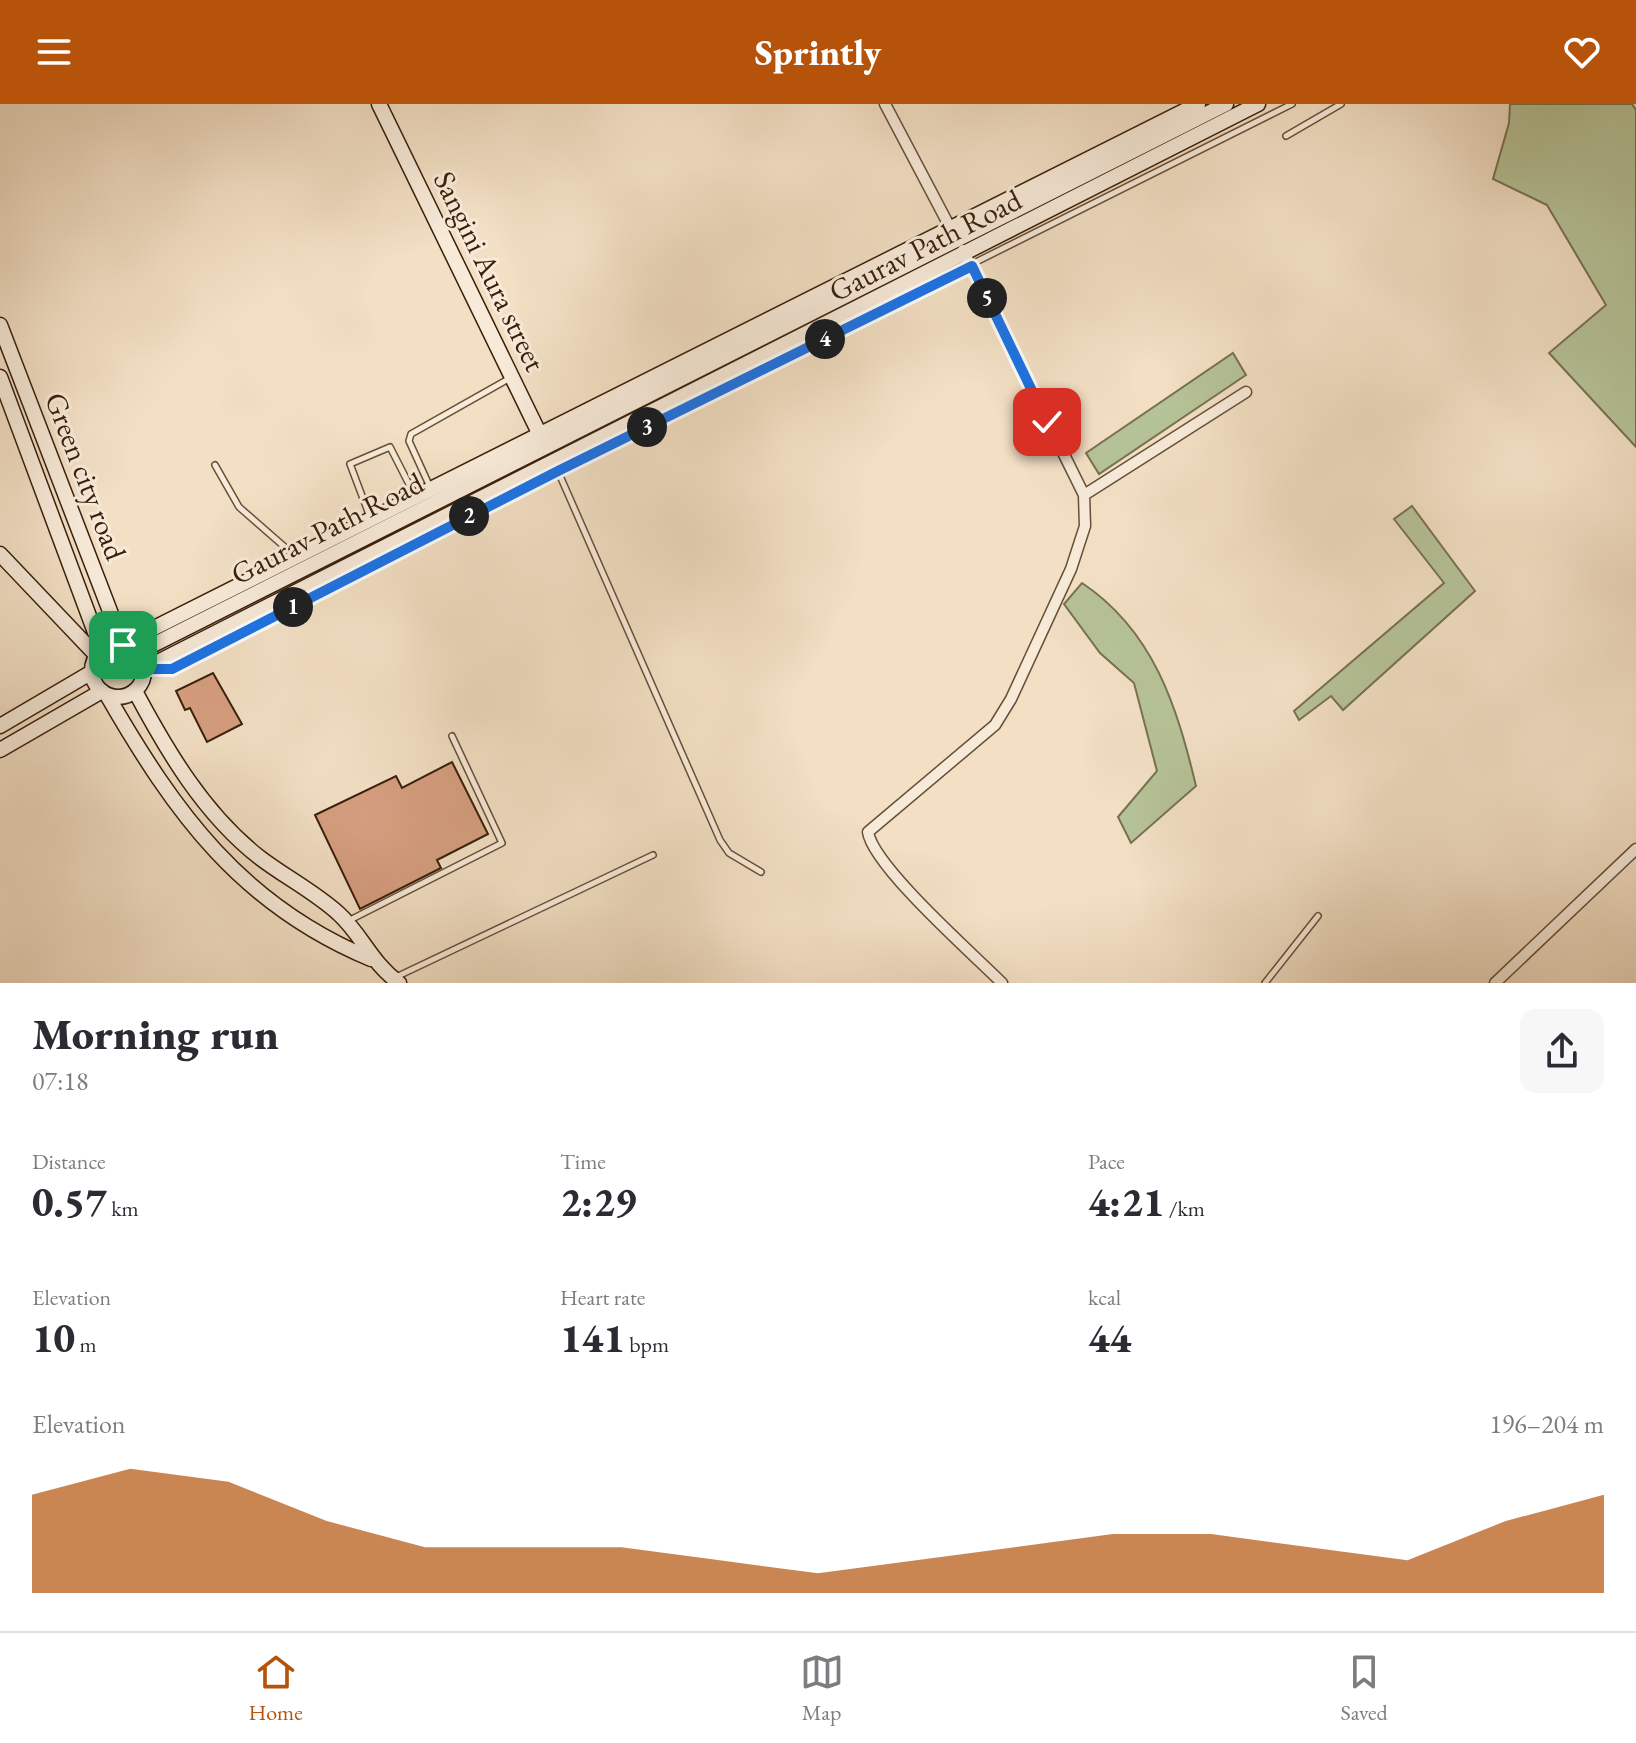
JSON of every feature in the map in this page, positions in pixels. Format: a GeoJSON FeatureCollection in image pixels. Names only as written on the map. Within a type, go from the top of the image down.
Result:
{"type":"FeatureCollection","features":[{"type":"Feature","properties":{"kind":"main road","name":"Sangini Aura street"},"geometry":{"type":"LineString","coordinates":[[379,104],[555,466]]}},
{"type":"Feature","properties":{"kind":"main road"},"geometry":{"type":"LineString","coordinates":[[953,233],[1198,104]]}},
{"type":"Feature","properties":{"kind":"main road","name":"Gaurav Path Road"},"geometry":{"type":"LineString","coordinates":[[141,651],[543,439],[953,233],[1226,104]]}},
{"type":"Feature","properties":{"kind":"main road","name":"Gaurav Path Road"},"geometry":{"type":"LineString","coordinates":[[146,669],[969,260],[1258,104]]}},
{"type":"Feature","properties":{"kind":"main road","name":"Green city road"},"geometry":{"type":"LineString","coordinates":[[0,325],[123,645]]}},
{"type":"Feature","properties":{"kind":"main road","name":"Green city road"},"geometry":{"type":"LineString","coordinates":[[0,377],[99,653]]}},
{"type":"Feature","properties":{"kind":"main road"},"geometry":{"type":"LineString","coordinates":[[0,750],[104,693],[125,697],[135,691],[146,669],[141,651],[150,630],[430,488],[543,439]]}},
{"type":"Feature","properties":{"kind":"main road"},"geometry":{"type":"LineString","coordinates":[[0,554],[99,653]]}},
{"type":"Feature","properties":{"kind":"main road"},"geometry":{"type":"LineString","coordinates":[[99,653],[123,645],[141,651]]}},
{"type":"Feature","properties":{"kind":"main road"},"geometry":{"type":"LineString","coordinates":[[0,726],[92,672],[99,653]]}},
{"type":"Feature","properties":{"kind":"main road"},"geometry":{"type":"LineString","coordinates":[[92,672],[157,778],[195,829],[234,873],[285,914],[330,942],[372,959]]}},
{"type":"Feature","properties":{"kind":"main road"},"geometry":{"type":"LineString","coordinates":[[135,691],[176,763],[212,812],[257,856],[346,922],[372,959],[396,981]]}},
{"type":"Feature","properties":{"kind":"main road"},"geometry":{"type":"LineString","coordinates":[[195,829],[212,812]]}},
{"type":"Feature","properties":{"kind":"street","name":"Gaurav Path Road"},"geometry":{"type":"LineString","coordinates":[[885,104],[969,260],[1084,495]]}},
{"type":"Feature","properties":{"kind":"street"},"geometry":{"type":"LineString","coordinates":[[1002,983],[888,868],[870,847],[868,832],[995,725],[1011,699],[1071,569],[1085,526],[1084,495],[1246,392]]}},
{"type":"Feature","properties":{"kind":"street"},"geometry":{"type":"LineString","coordinates":[[1495,983],[1636,849]]}},
{"type":"Feature","properties":{"kind":"lane"},"geometry":{"type":"LineString","coordinates":[[969,260],[1292,104]]}},
{"type":"Feature","properties":{"kind":"lane"},"geometry":{"type":"LineString","coordinates":[[1286,136],[1341,104]]}},
{"type":"Feature","properties":{"kind":"lane"},"geometry":{"type":"LineString","coordinates":[[430,488],[409,441],[411,434],[512,377]]}},
{"type":"Feature","properties":{"kind":"lane"},"geometry":{"type":"LineString","coordinates":[[371,518],[350,464],[390,447],[415,496]]}},
{"type":"Feature","properties":{"kind":"lane"},"geometry":{"type":"LineString","coordinates":[[215,465],[239,507],[295,557]]}},
{"type":"Feature","properties":{"kind":"lane"},"geometry":{"type":"LineString","coordinates":[[555,466],[720,840],[729,853],[761,872]]}},
{"type":"Feature","properties":{"kind":"lane"},"geometry":{"type":"LineString","coordinates":[[346,922],[502,843],[452,736]]}},
{"type":"Feature","properties":{"kind":"lane"},"geometry":{"type":"LineString","coordinates":[[396,981],[653,855]]}},
{"type":"Feature","properties":{"kind":"lane"},"geometry":{"type":"LineString","coordinates":[[1265,983],[1318,916]]}},
{"type":"Feature","properties":{"kind":"green space"},"geometry":{"type":"Polygon","coordinates":[[[1510,104],[1632,104],[1636,110],[1636,447],[1549,353],[1606,305],[1547,205],[1493,179],[1509,123],[1510,104]]]}},
{"type":"Feature","properties":{"kind":"green space"},"geometry":{"type":"Polygon","coordinates":[[[1233,353],[1246,375],[1099,474],[1086,453],[1233,353]]]}},
{"type":"Feature","properties":{"kind":"green space"},"geometry":{"type":"Polygon","coordinates":[[[1412,506],[1475,591],[1343,710],[1331,696],[1299,720],[1294,711],[1444,583],[1394,519],[1412,506]]]}},
{"type":"Feature","properties":{"kind":"green space"},"geometry":{"type":"Polygon","coordinates":[[[1082,583],[1107,602],[1145,647],[1171,700],[1196,786],[1131,843],[1118,817],[1157,771],[1134,683],[1100,653],[1064,604],[1082,583]]]}},
{"type":"Feature","properties":{"kind":"building"},"geometry":{"type":"Polygon","coordinates":[[[213,673],[242,724],[207,742],[190,708],[185,710],[176,691],[213,673]]]}},
{"type":"Feature","properties":{"kind":"building"},"geometry":{"type":"Polygon","coordinates":[[[452,762],[488,834],[437,860],[441,868],[360,909],[315,815],[396,776],[402,788],[452,762]]]}},
{"type":"Feature","properties":{"kind":"route"},"geometry":{"type":"LineString","coordinates":[[123,645],[137,653],[144,669],[172,669],[558,471],[972,266],[1047,422]]}}]}
